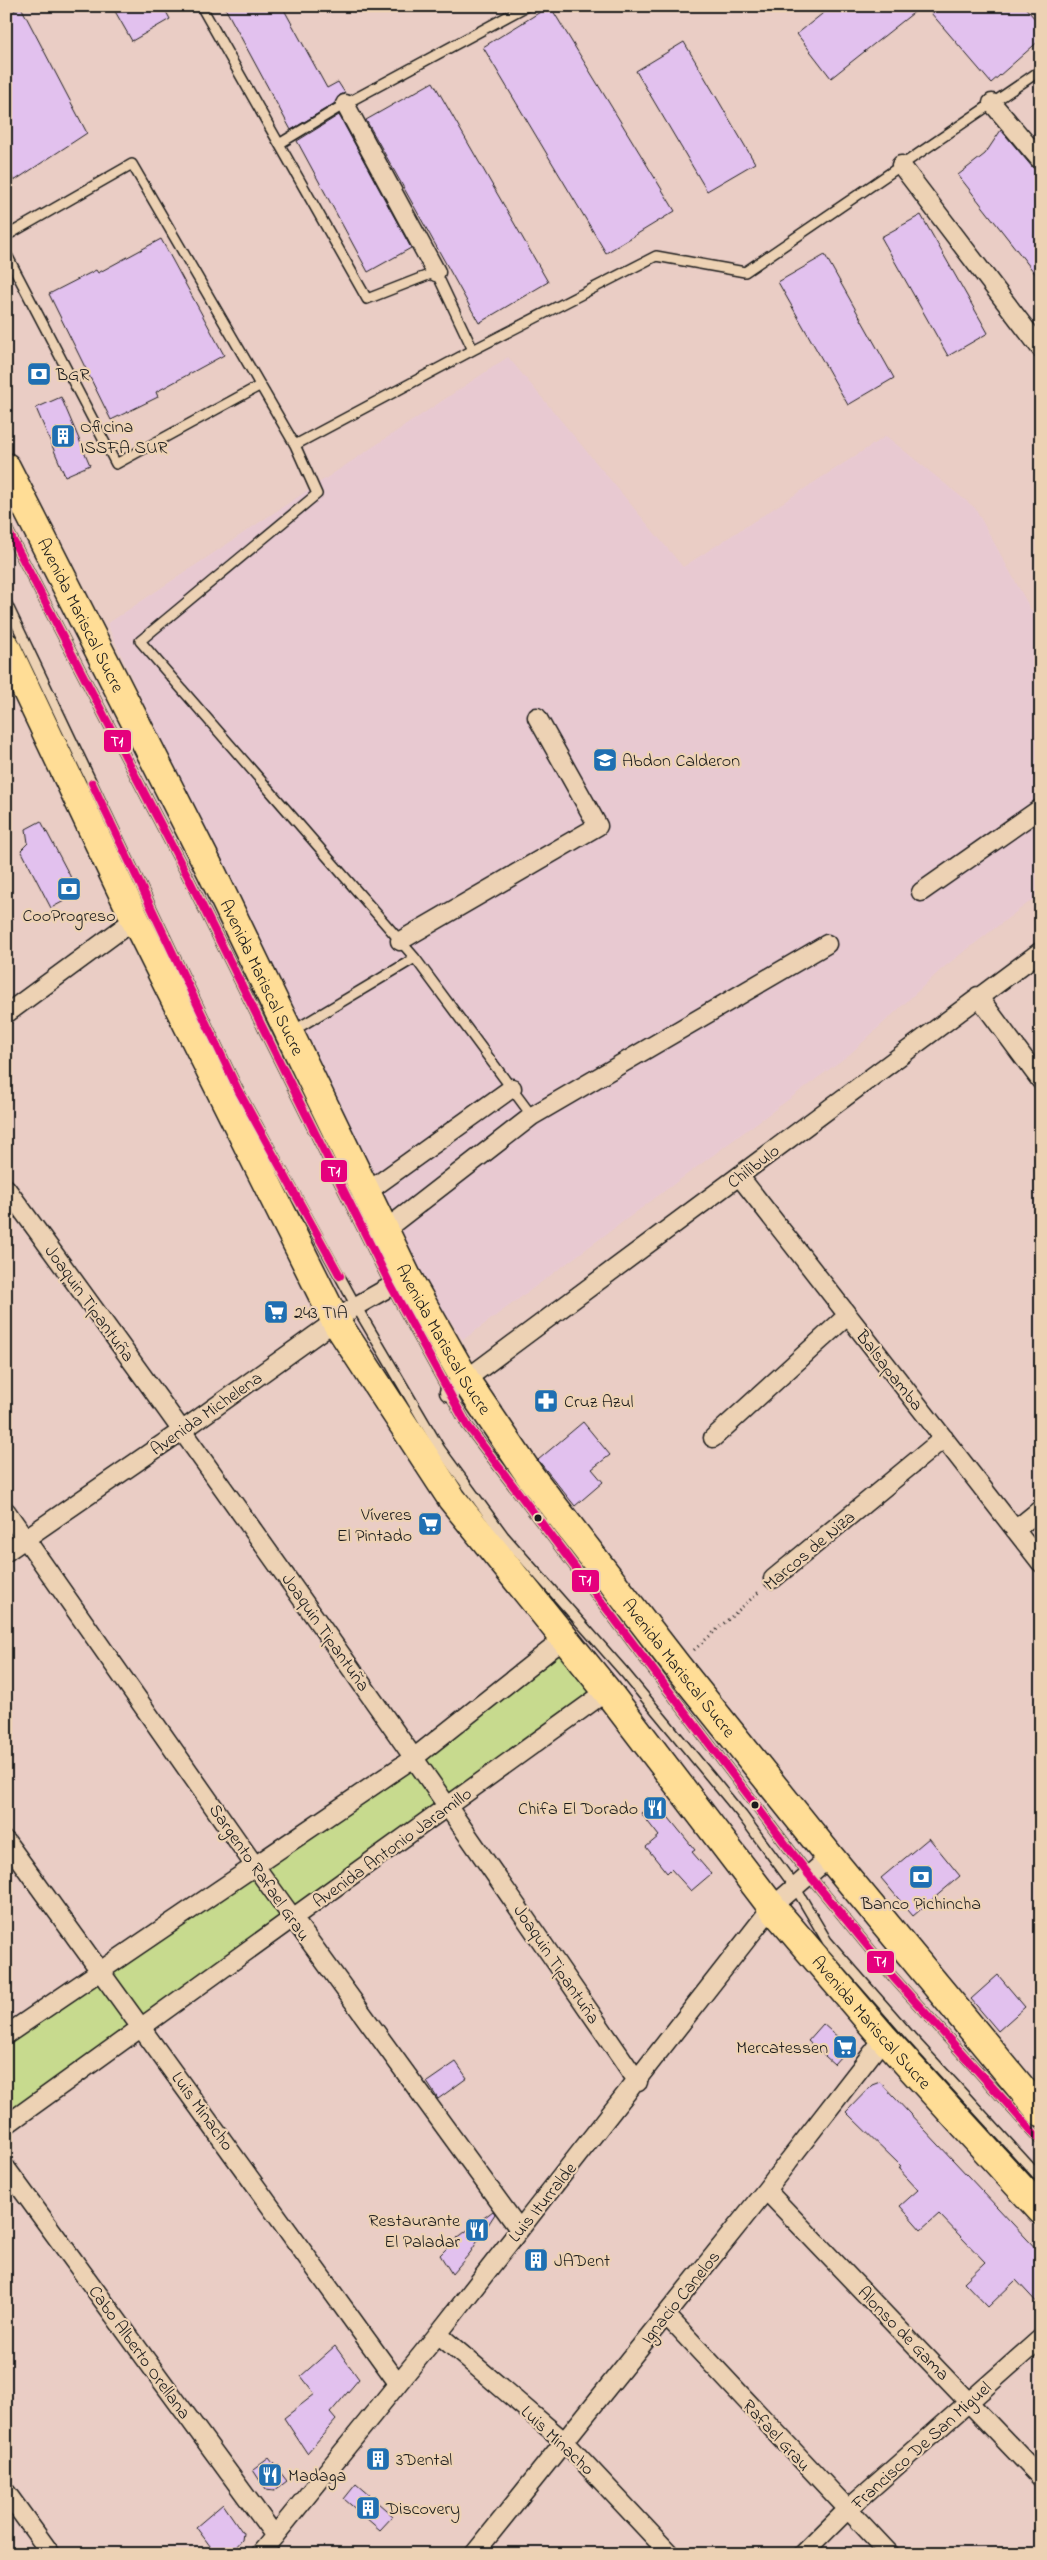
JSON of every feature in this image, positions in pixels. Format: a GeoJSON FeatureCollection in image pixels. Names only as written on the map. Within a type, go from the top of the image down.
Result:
{"type":"FeatureCollection","features":[{"type":"Feature","properties":{"kind":"main road","name":"Avenida Mariscal Sucre"},"geometry":{"type":"LineString","coordinates":[[6,466],[14,504],[208,864],[385,1230],[399,1281],[457,1387],[531,1477],[677,1666],[830,1857],[1041,2112]]}},
{"type":"Feature","properties":{"kind":"main road","name":"Avenida Mariscal Sucre"},"geometry":{"type":"LineString","coordinates":[[6,647],[135,919],[346,1313],[452,1499],[607,1691],[772,1907],[884,2038],[1041,2210]]}},
{"type":"Feature","properties":{"kind":"street"},"geometry":{"type":"LineString","coordinates":[[992,103],[1041,161]]}},
{"type":"Feature","properties":{"kind":"street"},"geometry":{"type":"LineString","coordinates":[[345,104],[436,272]]}},
{"type":"Feature","properties":{"kind":"street"},"geometry":{"type":"LineString","coordinates":[[901,165],[1041,349]]}},
{"type":"Feature","properties":{"kind":"street"},"geometry":{"type":"LineString","coordinates":[[400,941],[598,826],[537,717]]}},
{"type":"Feature","properties":{"kind":"street"},"geometry":{"type":"LineString","coordinates":[[920,892],[1041,808]]}},
{"type":"Feature","properties":{"kind":"street"},"geometry":{"type":"LineString","coordinates":[[6,1014],[135,919]]}},
{"type":"Feature","properties":{"kind":"street"},"geometry":{"type":"LineString","coordinates":[[385,1230],[532,1116],[828,944]]}},
{"type":"Feature","properties":{"kind":"street","name":"Chilibulo"},"geometry":{"type":"LineString","coordinates":[[457,1387],[740,1177],[978,996],[1041,951]]}},
{"type":"Feature","properties":{"kind":"street"},"geometry":{"type":"LineString","coordinates":[[978,996],[1041,1081]]}},
{"type":"Feature","properties":{"kind":"street"},"geometry":{"type":"LineString","coordinates":[[367,1192],[512,1088]]}},
{"type":"Feature","properties":{"kind":"street","name":"Balsapamba"},"geometry":{"type":"LineString","coordinates":[[740,1177],[1041,1563]]}},
{"type":"Feature","properties":{"kind":"street","name":"Joaquin Tipantuña"},"geometry":{"type":"LineString","coordinates":[[6,1188],[183,1430],[415,1757],[638,2082]]}},
{"type":"Feature","properties":{"kind":"street","name":"Avenida Michelena"},"geometry":{"type":"LineString","coordinates":[[6,1552],[183,1430],[346,1313],[399,1281]]}},
{"type":"Feature","properties":{"kind":"street"},"geometry":{"type":"LineString","coordinates":[[713,1438],[848,1316]]}},
{"type":"Feature","properties":{"kind":"street","name":"Marcos de Niza"},"geometry":{"type":"LineString","coordinates":[[773,1579],[944,1438]]}},
{"type":"Feature","properties":{"kind":"street"},"geometry":{"type":"LineString","coordinates":[[1015,1530],[1041,1509]]}},
{"type":"Feature","properties":{"kind":"street","name":"Sargento Rafael Grau"},"geometry":{"type":"LineString","coordinates":[[6,1511],[255,1866],[519,2230]]}},
{"type":"Feature","properties":{"kind":"street"},"geometry":{"type":"LineString","coordinates":[[6,2035],[415,1757],[565,1638]]}},
{"type":"Feature","properties":{"kind":"street","name":"Avenida Antonio Jaramillo"},"geometry":{"type":"LineString","coordinates":[[6,2125],[607,1691]]}},
{"type":"Feature","properties":{"kind":"street","name":"Luis Minacho"},"geometry":{"type":"LineString","coordinates":[[6,1841],[98,1971],[142,2027],[398,2383]]}},
{"type":"Feature","properties":{"kind":"street","name":"Luis Iturralde"},"geometry":{"type":"LineString","coordinates":[[260,2554],[638,2082],[772,1907],[830,1857]]}},
{"type":"Feature","properties":{"kind":"street","name":"Ignacio Canelos"},"geometry":{"type":"LineString","coordinates":[[474,2554],[766,2190],[884,2038]]}},
{"type":"Feature","properties":{"kind":"street","name":"Cabo Alberto Orellana"},"geometry":{"type":"LineString","coordinates":[[6,2168],[275,2536]]}},
{"type":"Feature","properties":{"kind":"street","name":"Alonso de Gama"},"geometry":{"type":"LineString","coordinates":[[766,2190],[1041,2478]]}},
{"type":"Feature","properties":{"kind":"street","name":"Rafael Grau"},"geometry":{"type":"LineString","coordinates":[[666,2315],[890,2554]]}},
{"type":"Feature","properties":{"kind":"street","name":"Luis Minacho"},"geometry":{"type":"LineString","coordinates":[[438,2334],[565,2442],[670,2554]]}},
{"type":"Feature","properties":{"kind":"street","name":"Francisco De San Miguel"},"geometry":{"type":"LineString","coordinates":[[803,2554],[847,2510],[1041,2338]]}},
{"type":"Feature","properties":{"kind":"street"},"geometry":{"type":"LineString","coordinates":[[6,2492],[51,2554]]}},
{"type":"Feature","properties":{"kind":"lane"},"geometry":{"type":"LineString","coordinates":[[201,6],[367,299],[436,272],[473,350]]}},
{"type":"Feature","properties":{"kind":"lane"},"geometry":{"type":"LineString","coordinates":[[279,144],[345,104],[527,6]]}},
{"type":"Feature","properties":{"kind":"lane"},"geometry":{"type":"LineString","coordinates":[[295,445],[473,350],[656,256],[745,272],[1041,70]]}},
{"type":"Feature","properties":{"kind":"lane"},"geometry":{"type":"LineString","coordinates":[[6,236],[132,164],[259,386],[295,445],[317,494],[140,641],[416,958],[532,1116]]}},
{"type":"Feature","properties":{"kind":"lane"},"geometry":{"type":"LineString","coordinates":[[6,253],[116,464],[259,386]]}},
{"type":"Feature","properties":{"kind":"lane"},"geometry":{"type":"LineString","coordinates":[[6,527],[399,1281]]}},
{"type":"Feature","properties":{"kind":"lane"},"geometry":{"type":"LineString","coordinates":[[6,602],[346,1313],[440,1450],[498,1528],[637,1687],[742,1815],[795,1888],[827,1940],[911,2037],[1041,2180]]}},
{"type":"Feature","properties":{"kind":"lane"},"geometry":{"type":"LineString","coordinates":[[290,1032],[416,958]]}},
{"type":"Feature","properties":{"kind":"lane"},"geometry":{"type":"LineString","coordinates":[[457,1387],[467,1425],[809,1875],[893,1977],[1041,2141]]}},
{"type":"Feature","properties":{"kind":"path","name":"Marcos de Niza"},"geometry":{"type":"LineString","coordinates":[[677,1666],[773,1579]]}},
{"type":"Feature","properties":{"kind":"shaded area","name":"Abdon Calderon"},"geometry":{"type":"Polygon","coordinates":[[[508,357],[683,567],[886,436],[975,508],[1041,628],[1041,893],[944,967],[850,1054],[463,1340],[367,1192],[107,624],[508,357]]]}},
{"type":"Feature","properties":{"kind":"green space"},"geometry":{"type":"Polygon","coordinates":[[[565,1638],[607,1691],[6,2125],[6,2035],[255,1866],[565,1638]]]}},
{"type":"Feature","properties":{"kind":"building"},"geometry":{"type":"Polygon","coordinates":[[[112,6],[163,6],[170,19],[132,41],[112,6]]]}},
{"type":"Feature","properties":{"kind":"building"},"geometry":{"type":"Polygon","coordinates":[[[224,6],[282,6],[327,88],[338,82],[345,93],[340,95],[335,103],[291,130],[224,6]]]}},
{"type":"Feature","properties":{"kind":"building"},"geometry":{"type":"Polygon","coordinates":[[[550,6],[675,211],[606,253],[483,47],[550,6]]]}},
{"type":"Feature","properties":{"kind":"building"},"geometry":{"type":"Polygon","coordinates":[[[832,6],[922,6],[831,78],[797,34],[832,6]]]}},
{"type":"Feature","properties":{"kind":"building"},"geometry":{"type":"Polygon","coordinates":[[[925,6],[1024,6],[1041,26],[1041,39],[991,83],[925,6]]]}},
{"type":"Feature","properties":{"kind":"building"},"geometry":{"type":"Polygon","coordinates":[[[21,7],[87,133],[14,181],[6,167],[6,15],[21,7]]]}},
{"type":"Feature","properties":{"kind":"building"},"geometry":{"type":"Polygon","coordinates":[[[684,42],[755,163],[707,191],[636,71],[684,42]]]}},
{"type":"Feature","properties":{"kind":"building"},"geometry":{"type":"Polygon","coordinates":[[[433,82],[548,282],[479,323],[366,120],[433,82]]]}},
{"type":"Feature","properties":{"kind":"building"},"geometry":{"type":"Polygon","coordinates":[[[339,115],[411,248],[368,272],[297,141],[339,115]]]}},
{"type":"Feature","properties":{"kind":"building"},"geometry":{"type":"Polygon","coordinates":[[[1001,130],[1033,168],[1041,171],[1041,281],[958,175],[985,154],[1001,130]]]}},
{"type":"Feature","properties":{"kind":"building"},"geometry":{"type":"Polygon","coordinates":[[[921,215],[988,333],[948,356],[881,237],[921,215]]]}},
{"type":"Feature","properties":{"kind":"building"},"geometry":{"type":"Polygon","coordinates":[[[161,239],[224,355],[156,392],[158,397],[111,420],[49,294],[96,270],[98,273],[161,239]]]}},
{"type":"Feature","properties":{"kind":"building"},"geometry":{"type":"Polygon","coordinates":[[[825,255],[894,378],[848,405],[778,282],[825,255]]]}},
{"type":"Feature","properties":{"kind":"building","name":"Oficina ISSFA SUR"},"geometry":{"type":"Polygon","coordinates":[[[61,397],[90,465],[65,476],[36,408],[61,397]]]}},
{"type":"Feature","properties":{"kind":"building"},"geometry":{"type":"Polygon","coordinates":[[[41,821],[79,893],[51,908],[21,850],[28,843],[26,829],[41,821]]]}},
{"type":"Feature","properties":{"kind":"building"},"geometry":{"type":"Polygon","coordinates":[[[583,1422],[610,1455],[592,1469],[603,1482],[575,1506],[538,1460],[583,1422]]]}},
{"type":"Feature","properties":{"kind":"building"},"geometry":{"type":"Polygon","coordinates":[[[656,1802],[695,1850],[692,1852],[711,1874],[691,1891],[671,1869],[667,1873],[646,1847],[659,1836],[641,1813],[656,1802]]]}},
{"type":"Feature","properties":{"kind":"building","name":"Banco Pichincha"},"geometry":{"type":"Polygon","coordinates":[[[929,1838],[960,1876],[913,1916],[881,1878],[929,1838]]]}},
{"type":"Feature","properties":{"kind":"building"},"geometry":{"type":"Polygon","coordinates":[[[998,1975],[1025,2007],[998,2031],[971,1999],[998,1975]]]}},
{"type":"Feature","properties":{"kind":"building"},"geometry":{"type":"Polygon","coordinates":[[[823,2024],[849,2047],[834,2064],[808,2041],[823,2024]]]}},
{"type":"Feature","properties":{"kind":"building"},"geometry":{"type":"Polygon","coordinates":[[[456,2062],[467,2078],[438,2099],[427,2082],[456,2062]]]}},
{"type":"Feature","properties":{"kind":"building"},"geometry":{"type":"Polygon","coordinates":[[[880,2082],[1041,2254],[1041,2307],[1016,2280],[988,2307],[964,2282],[985,2262],[939,2214],[921,2230],[900,2206],[918,2190],[898,2168],[901,2166],[846,2112],[872,2085],[880,2082]]]}},
{"type":"Feature","properties":{"kind":"building"},"geometry":{"type":"Polygon","coordinates":[[[493,2211],[495,2214],[470,2253],[452,2274],[440,2255],[457,2238],[493,2211]]]}},
{"type":"Feature","properties":{"kind":"building"},"geometry":{"type":"Polygon","coordinates":[[[335,2346],[359,2379],[330,2413],[336,2420],[307,2453],[284,2418],[315,2394],[301,2376],[335,2346]]]}},
{"type":"Feature","properties":{"kind":"building","name":"Madaga"},"geometry":{"type":"Polygon","coordinates":[[[269,2458],[287,2481],[274,2491],[266,2490],[253,2470],[269,2458]]]}},
{"type":"Feature","properties":{"kind":"building","name":"Discovery"},"geometry":{"type":"Polygon","coordinates":[[[356,2484],[393,2516],[380,2530],[344,2499],[356,2484]]]}},
{"type":"Feature","properties":{"kind":"building"},"geometry":{"type":"Polygon","coordinates":[[[223,2504],[243,2533],[242,2540],[230,2554],[216,2554],[196,2527],[223,2504]]]}},
{"type":"Feature","properties":{"kind":"transit line","name":"T1"},"geometry":{"type":"LineString","coordinates":[[6,527],[187,875],[391,1286],[467,1425],[809,1875],[893,1977],[1041,2141]]}},
{"type":"Feature","properties":{"kind":"transit line","name":"T1"},"geometry":{"type":"LineString","coordinates":[[92,783],[238,1090],[340,1276]]}},
{"type":"Feature","properties":{"kind":"place","name":"BGR"},"geometry":{"type":"Point","coordinates":[39,374]}},
{"type":"Feature","properties":{"kind":"place","name":"Oficina ISSFA SUR"},"geometry":{"type":"Point","coordinates":[63,436]}},
{"type":"Feature","properties":{"kind":"place","name":"Abdon Calderon"},"geometry":{"type":"Point","coordinates":[605,760]}},
{"type":"Feature","properties":{"kind":"place","name":"CooProgreso"},"geometry":{"type":"Point","coordinates":[69,889]}},
{"type":"Feature","properties":{"kind":"place","name":"243 TIA"},"geometry":{"type":"Point","coordinates":[276,1312]}},
{"type":"Feature","properties":{"kind":"place","name":"Cruz Azul"},"geometry":{"type":"Point","coordinates":[546,1401]}},
{"type":"Feature","properties":{"kind":"place","name":"Víveres El Pintado"},"geometry":{"type":"Point","coordinates":[430,1524]}},
{"type":"Feature","properties":{"kind":"place","name":"Chifa El Dorado"},"geometry":{"type":"Point","coordinates":[655,1808]}},
{"type":"Feature","properties":{"kind":"place","name":"Banco Pichincha"},"geometry":{"type":"Point","coordinates":[921,1877]}},
{"type":"Feature","properties":{"kind":"place","name":"Mercatessen"},"geometry":{"type":"Point","coordinates":[845,2047]}},
{"type":"Feature","properties":{"kind":"place","name":"Restaurante El Paladar"},"geometry":{"type":"Point","coordinates":[477,2230]}},
{"type":"Feature","properties":{"kind":"place","name":"JADent"},"geometry":{"type":"Point","coordinates":[536,2260]}},
{"type":"Feature","properties":{"kind":"place","name":"3Dental"},"geometry":{"type":"Point","coordinates":[378,2459]}},
{"type":"Feature","properties":{"kind":"place","name":"Madaga"},"geometry":{"type":"Point","coordinates":[270,2475]}},
{"type":"Feature","properties":{"kind":"place","name":"Discovery"},"geometry":{"type":"Point","coordinates":[368,2508]}}]}
